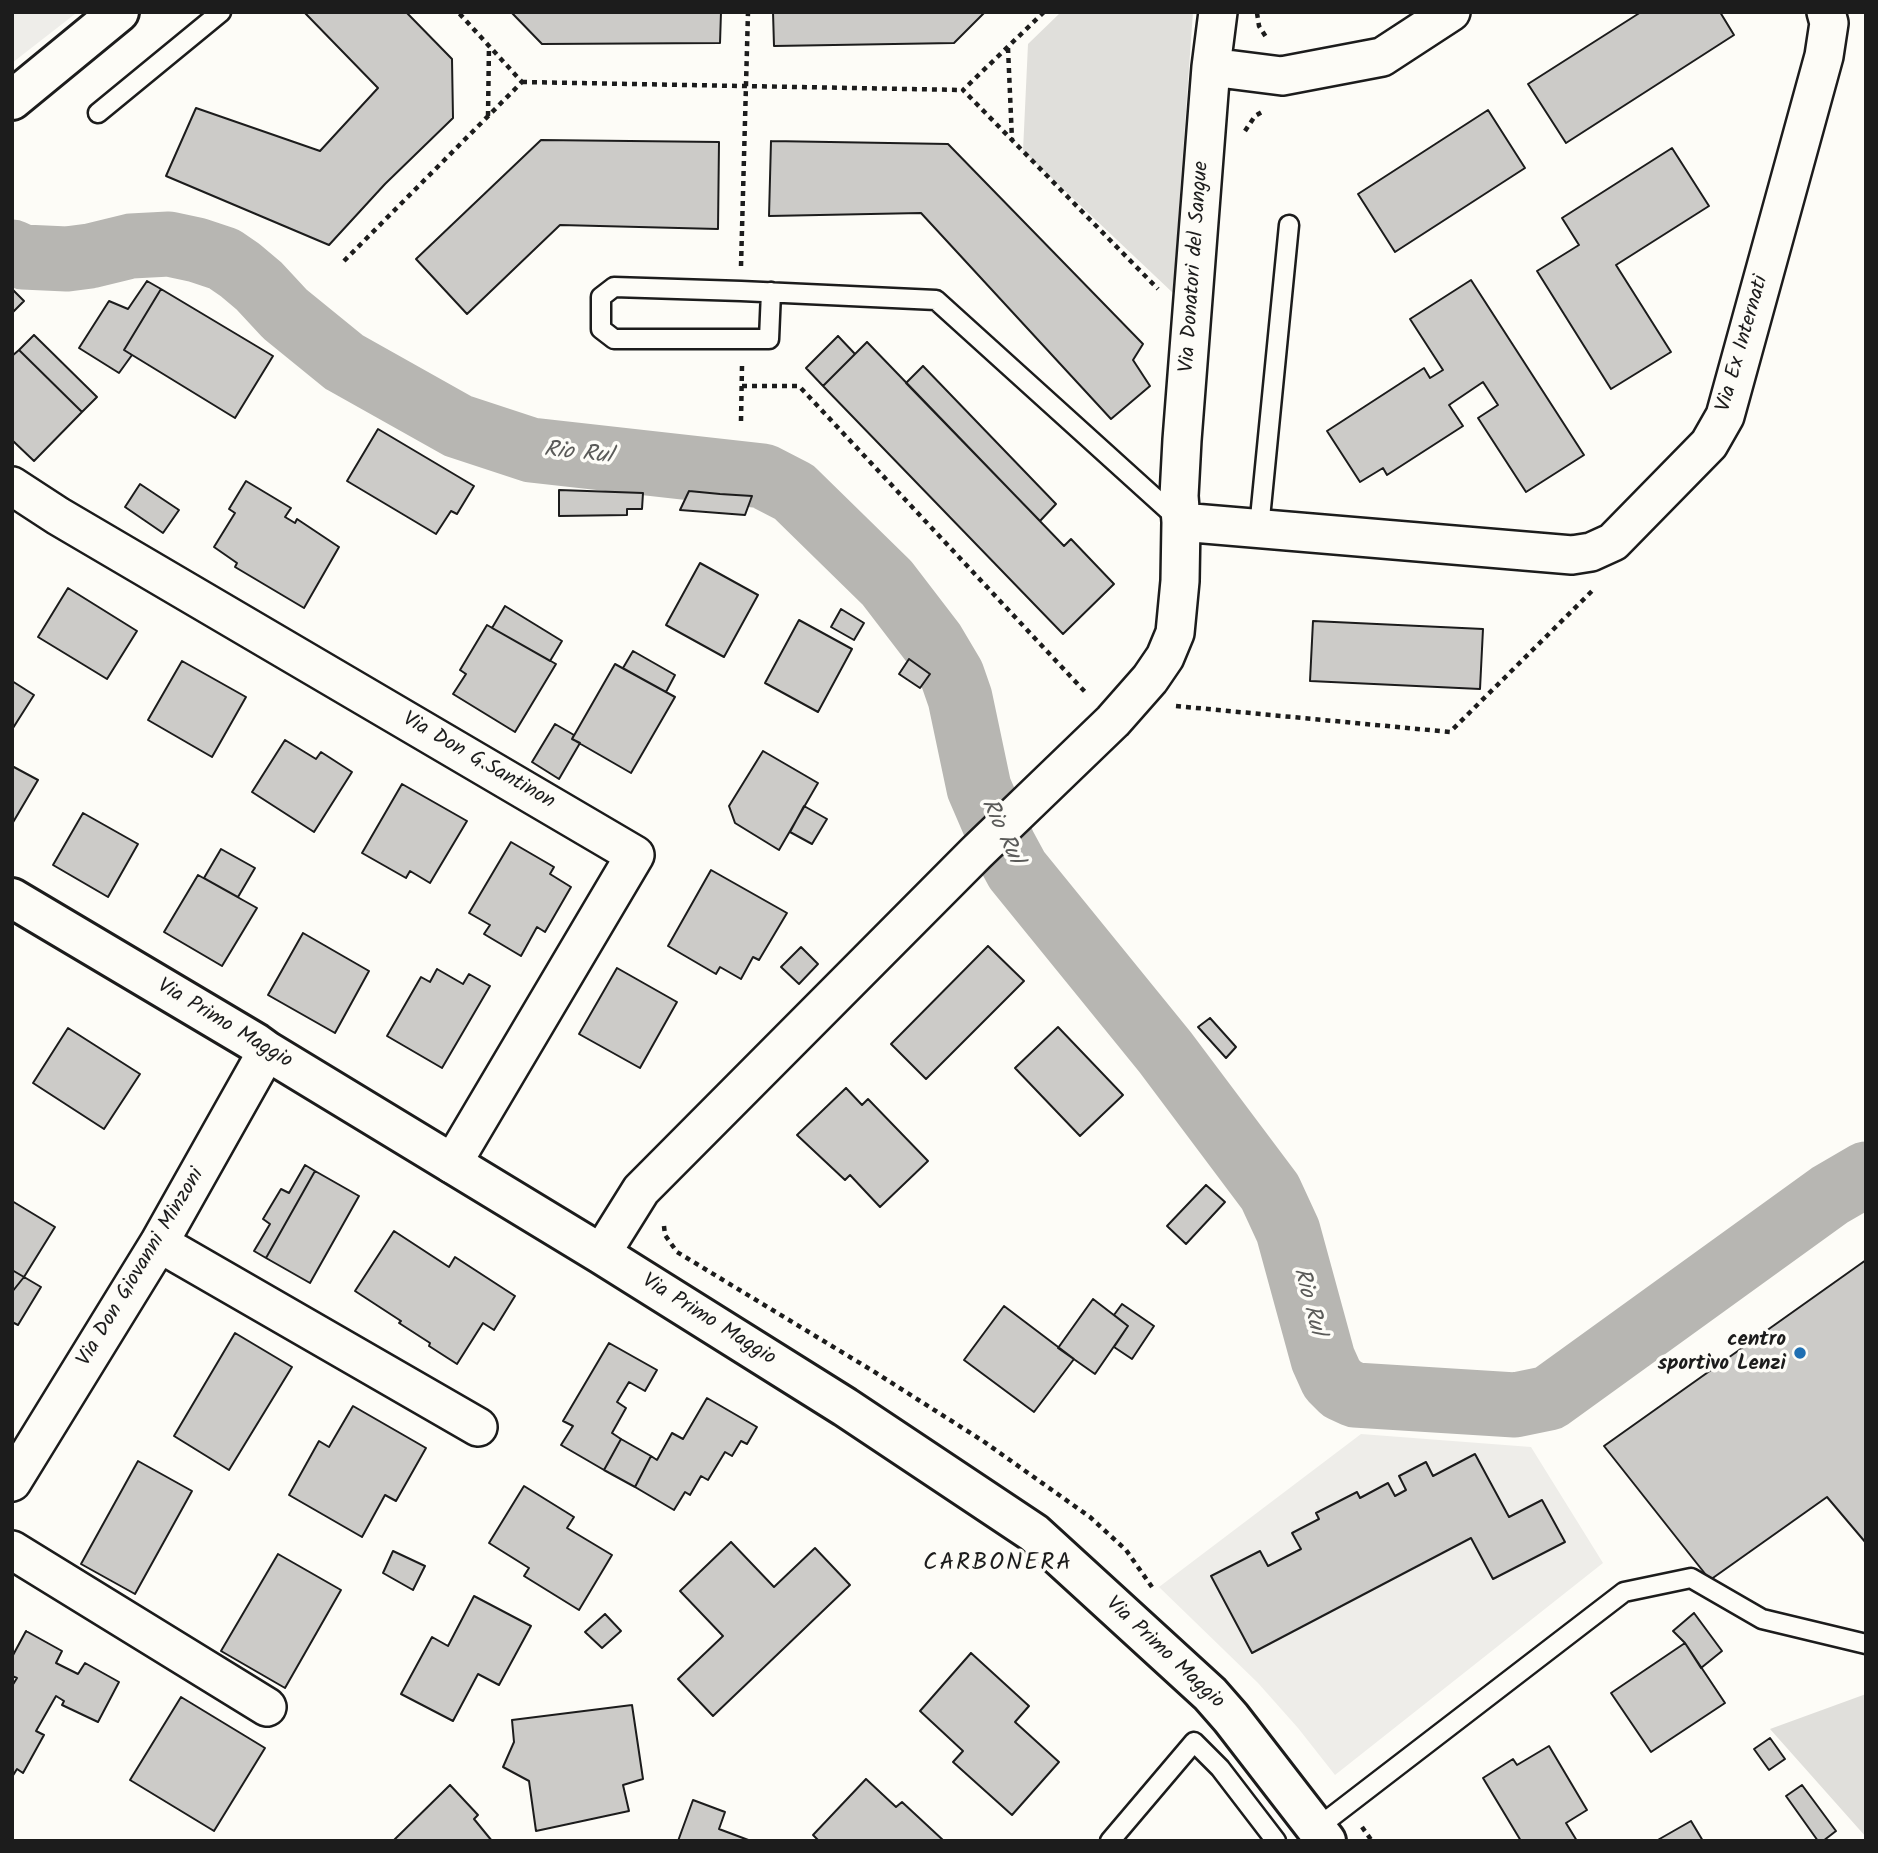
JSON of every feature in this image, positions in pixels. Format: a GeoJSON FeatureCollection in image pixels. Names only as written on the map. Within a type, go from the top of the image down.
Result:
{"type":"FeatureCollection","features":[{"type":"Feature","properties":{"kind":"street"},"geometry":{"type":"LineString","coordinates":[[12,100],[119,12]]}},
{"type":"Feature","properties":{"kind":"street","name":"Via Donatori del Sangue"},"geometry":{"type":"LineString","coordinates":[[601,1254],[641,1190],[976,853],[1113,721],[1150,679],[1165,657],[1175,633],[1180,581],[1181,454],[1217,12]]}},
{"type":"Feature","properties":{"kind":"street"},"geometry":{"type":"LineString","coordinates":[[1211,67],[1282,76],[1382,57],[1451,12]]}},
{"type":"Feature","properties":{"kind":"street","name":"Via Ex Internati"},"geometry":{"type":"LineString","coordinates":[[1181,522],[1572,555],[1591,552],[1613,542],[1709,444],[1725,416],[1824,56],[1829,23],[1826,12]]}},
{"type":"Feature","properties":{"kind":"street","name":"Via Don G.Santinon"},"geometry":{"type":"LineString","coordinates":[[12,486],[58,516],[635,855],[452,1164]]}},
{"type":"Feature","properties":{"kind":"street","name":"Via Primo Maggio"},"geometry":{"type":"LineString","coordinates":[[12,898],[601,1254],[845,1407],[1034,1533],[1210,1694],[1321,1835]]}},
{"type":"Feature","properties":{"kind":"street","name":"Via Don Giovanni Minzoni"},"geometry":{"type":"LineString","coordinates":[[12,1482],[159,1243],[267,1051]]}},
{"type":"Feature","properties":{"kind":"street"},"geometry":{"type":"LineString","coordinates":[[159,1243],[478,1427]]}},
{"type":"Feature","properties":{"kind":"street"},"geometry":{"type":"LineString","coordinates":[[12,1550],[267,1707]]}},
{"type":"Feature","properties":{"kind":"lane"},"geometry":{"type":"LineString","coordinates":[[98,113],[221,12]]}},
{"type":"Feature","properties":{"kind":"lane"},"geometry":{"type":"LineString","coordinates":[[1258,528],[1289,225]]}},
{"type":"Feature","properties":{"kind":"lane"},"geometry":{"type":"LineString","coordinates":[[771,292],[769,339],[614,339],[601,328],[601,297],[614,287],[741,290],[936,300],[1181,522]]}},
{"type":"Feature","properties":{"kind":"lane"},"geometry":{"type":"LineString","coordinates":[[1321,1835],[1624,1592],[1691,1578],[1762,1619],[1866,1644]]}},
{"type":"Feature","properties":{"kind":"lane"},"geometry":{"type":"LineString","coordinates":[[1110,1841],[1194,1742],[1220,1768],[1276,1841]]}},
{"type":"Feature","properties":{"kind":"path"},"geometry":{"type":"LineString","coordinates":[[458,12],[522,82]]}},
{"type":"Feature","properties":{"kind":"path"},"geometry":{"type":"LineString","coordinates":[[741,290],[748,12]]}},
{"type":"Feature","properties":{"kind":"path"},"geometry":{"type":"LineString","coordinates":[[963,90],[1044,12]]}},
{"type":"Feature","properties":{"kind":"path"},"geometry":{"type":"LineString","coordinates":[[1256,12],[1259,26],[1271,43]]}},
{"type":"Feature","properties":{"kind":"path"},"geometry":{"type":"LineString","coordinates":[[488,116],[489,45]]}},
{"type":"Feature","properties":{"kind":"path"},"geometry":{"type":"LineString","coordinates":[[1008,47],[1012,140]]}},
{"type":"Feature","properties":{"kind":"path"},"geometry":{"type":"LineString","coordinates":[[344,261],[522,82],[963,90],[1192,323]]}},
{"type":"Feature","properties":{"kind":"path"},"geometry":{"type":"LineString","coordinates":[[741,338],[741,421]]}},
{"type":"Feature","properties":{"kind":"path"},"geometry":{"type":"LineString","coordinates":[[742,386],[799,386],[1113,721]]}},
{"type":"Feature","properties":{"kind":"path"},"geometry":{"type":"LineString","coordinates":[[1175,706],[1450,732],[1608,575],[1599,549]]}},
{"type":"Feature","properties":{"kind":"shaded area"},"geometry":{"type":"Polygon","coordinates":[[[12,12],[74,12],[75,14],[12,63],[12,12]]]}},
{"type":"Feature","properties":{"kind":"shaded area"},"geometry":{"type":"Polygon","coordinates":[[[1061,12],[1193,12],[1173,293],[1023,151],[1028,44],[1061,12]]]}},
{"type":"Feature","properties":{"kind":"shaded area"},"geometry":{"type":"Polygon","coordinates":[[[1361,1434],[1531,1447],[1603,1563],[1335,1775],[1258,1683],[1159,1587],[1361,1434]]]}},
{"type":"Feature","properties":{"kind":"shaded area"},"geometry":{"type":"Polygon","coordinates":[[[1866,1694],[1866,1837],[1770,1729],[1866,1694]]]}},
{"type":"Feature","properties":{"kind":"building"},"geometry":{"type":"Polygon","coordinates":[[[304,12],[406,12],[452,59],[453,118],[385,184],[329,245],[166,176],[196,108],[320,151],[378,88],[304,12]]]}},
{"type":"Feature","properties":{"kind":"building"},"geometry":{"type":"Polygon","coordinates":[[[511,12],[721,12],[720,43],[542,44],[511,12]]]}},
{"type":"Feature","properties":{"kind":"building"},"geometry":{"type":"Polygon","coordinates":[[[773,12],[985,12],[954,43],[774,46],[773,12]]]}},
{"type":"Feature","properties":{"kind":"building"},"geometry":{"type":"Polygon","coordinates":[[[1641,12],[1720,12],[1734,35],[1566,143],[1528,84],[1641,12]]]}},
{"type":"Feature","properties":{"kind":"building"},"geometry":{"type":"Polygon","coordinates":[[[1488,110],[1525,168],[1395,252],[1358,194],[1488,110]]]}},
{"type":"Feature","properties":{"kind":"building"},"geometry":{"type":"Polygon","coordinates":[[[541,140],[719,142],[718,229],[560,225],[467,314],[416,259],[541,140]]]}},
{"type":"Feature","properties":{"kind":"building"},"geometry":{"type":"Polygon","coordinates":[[[771,141],[948,144],[1143,344],[1133,360],[1150,386],[1111,419],[921,213],[769,216],[771,141]]]}},
{"type":"Feature","properties":{"kind":"building"},"geometry":{"type":"Polygon","coordinates":[[[1672,148],[1709,206],[1616,265],[1671,352],[1611,389],[1537,271],[1579,245],[1562,218],[1672,148]]]}},
{"type":"Feature","properties":{"kind":"building"},"geometry":{"type":"Polygon","coordinates":[[[1471,280],[1584,455],[1526,492],[1478,418],[1498,405],[1483,382],[1449,405],[1463,426],[1387,475],[1383,468],[1360,482],[1327,431],[1424,368],[1430,378],[1443,370],[1410,319],[1471,280]]]}},
{"type":"Feature","properties":{"kind":"building"},"geometry":{"type":"Polygon","coordinates":[[[147,281],[161,289],[124,350],[132,355],[119,373],[79,348],[109,301],[128,309],[147,281]]]}},
{"type":"Feature","properties":{"kind":"building"},"geometry":{"type":"Polygon","coordinates":[[[12,289],[24,301],[12,313],[12,289]]]}},
{"type":"Feature","properties":{"kind":"building"},"geometry":{"type":"Polygon","coordinates":[[[161,289],[273,356],[235,418],[124,350],[161,289]]]}},
{"type":"Feature","properties":{"kind":"building"},"geometry":{"type":"Polygon","coordinates":[[[34,335],[97,397],[82,412],[19,350],[34,335]]]}},
{"type":"Feature","properties":{"kind":"building"},"geometry":{"type":"Polygon","coordinates":[[[838,336],[855,354],[823,386],[806,368],[838,336]]]}},
{"type":"Feature","properties":{"kind":"building"},"geometry":{"type":"Polygon","coordinates":[[[867,342],[1064,546],[1071,539],[1114,584],[1063,634],[823,386],[867,342]]]}},
{"type":"Feature","properties":{"kind":"building"},"geometry":{"type":"Polygon","coordinates":[[[19,350],[82,412],[34,461],[12,440],[12,356],[19,350]]]}},
{"type":"Feature","properties":{"kind":"building"},"geometry":{"type":"Polygon","coordinates":[[[923,366],[1056,504],[1040,521],[906,383],[923,366]]]}},
{"type":"Feature","properties":{"kind":"building"},"geometry":{"type":"Polygon","coordinates":[[[378,429],[474,486],[457,514],[451,511],[436,534],[347,481],[378,429]]]}},
{"type":"Feature","properties":{"kind":"building"},"geometry":{"type":"Polygon","coordinates":[[[246,481],[291,508],[285,517],[295,523],[297,519],[339,547],[304,608],[235,567],[237,563],[214,547],[235,513],[229,509],[246,481]]]}},
{"type":"Feature","properties":{"kind":"building"},"geometry":{"type":"Polygon","coordinates":[[[140,484],[179,510],[163,533],[125,507],[140,484]]]}},
{"type":"Feature","properties":{"kind":"building"},"geometry":{"type":"Polygon","coordinates":[[[559,490],[643,493],[642,509],[627,509],[627,515],[559,516],[559,490]]]}},
{"type":"Feature","properties":{"kind":"building"},"geometry":{"type":"Polygon","coordinates":[[[689,491],[752,496],[745,515],[680,510],[689,491]]]}},
{"type":"Feature","properties":{"kind":"building"},"geometry":{"type":"Polygon","coordinates":[[[700,563],[758,595],[724,657],[666,625],[700,563]]]}},
{"type":"Feature","properties":{"kind":"building"},"geometry":{"type":"Polygon","coordinates":[[[68,588],[137,631],[107,679],[38,637],[68,588]]]}},
{"type":"Feature","properties":{"kind":"building"},"geometry":{"type":"Polygon","coordinates":[[[505,606],[562,641],[550,661],[492,628],[505,606]]]}},
{"type":"Feature","properties":{"kind":"building"},"geometry":{"type":"Polygon","coordinates":[[[841,609],[864,623],[854,640],[831,627],[841,609]]]}},
{"type":"Feature","properties":{"kind":"building"},"geometry":{"type":"Polygon","coordinates":[[[799,620],[852,649],[818,712],[765,683],[799,620]]]}},
{"type":"Feature","properties":{"kind":"building"},"geometry":{"type":"Polygon","coordinates":[[[1313,621],[1483,629],[1480,689],[1310,681],[1313,621]]]}},
{"type":"Feature","properties":{"kind":"building"},"geometry":{"type":"Polygon","coordinates":[[[487,625],[556,664],[515,732],[453,694],[466,674],[460,670],[487,625]]]}},
{"type":"Feature","properties":{"kind":"building"},"geometry":{"type":"Polygon","coordinates":[[[633,651],[675,675],[666,692],[623,668],[633,651]]]}},
{"type":"Feature","properties":{"kind":"building"},"geometry":{"type":"Polygon","coordinates":[[[909,659],[930,674],[920,688],[899,674],[909,659]]]}},
{"type":"Feature","properties":{"kind":"building"},"geometry":{"type":"Polygon","coordinates":[[[182,661],[246,697],[212,757],[148,720],[182,661]]]}},
{"type":"Feature","properties":{"kind":"building"},"geometry":{"type":"Polygon","coordinates":[[[615,664],[675,697],[631,773],[572,739],[615,664]]]}},
{"type":"Feature","properties":{"kind":"building"},"geometry":{"type":"Polygon","coordinates":[[[12,681],[34,695],[13,728],[12,728],[12,681]]]}},
{"type":"Feature","properties":{"kind":"building"},"geometry":{"type":"Polygon","coordinates":[[[555,724],[574,735],[572,739],[580,743],[559,779],[532,762],[555,724]]]}},
{"type":"Feature","properties":{"kind":"building"},"geometry":{"type":"Polygon","coordinates":[[[285,740],[316,759],[321,752],[352,772],[314,832],[252,792],[285,740]]]}},
{"type":"Feature","properties":{"kind":"building"},"geometry":{"type":"Polygon","coordinates":[[[763,751],[818,783],[779,850],[735,823],[729,806],[763,751]]]}},
{"type":"Feature","properties":{"kind":"building"},"geometry":{"type":"Polygon","coordinates":[[[12,766],[38,780],[12,824],[12,766]]]}},
{"type":"Feature","properties":{"kind":"building"},"geometry":{"type":"Polygon","coordinates":[[[402,784],[467,821],[430,883],[410,871],[406,878],[362,853],[402,784]]]}},
{"type":"Feature","properties":{"kind":"building"},"geometry":{"type":"Polygon","coordinates":[[[804,806],[827,819],[812,844],[790,832],[804,806]]]}},
{"type":"Feature","properties":{"kind":"building"},"geometry":{"type":"Polygon","coordinates":[[[83,813],[138,844],[108,897],[53,865],[83,813]]]}},
{"type":"Feature","properties":{"kind":"building"},"geometry":{"type":"Polygon","coordinates":[[[511,842],[554,867],[550,874],[571,887],[545,932],[537,927],[521,956],[484,934],[490,925],[469,913],[511,842]]]}},
{"type":"Feature","properties":{"kind":"building"},"geometry":{"type":"Polygon","coordinates":[[[221,849],[255,868],[238,897],[204,878],[221,849]]]}},
{"type":"Feature","properties":{"kind":"building"},"geometry":{"type":"Polygon","coordinates":[[[711,870],[787,913],[759,960],[753,957],[741,979],[720,967],[716,974],[668,946],[711,870]]]}},
{"type":"Feature","properties":{"kind":"building"},"geometry":{"type":"Polygon","coordinates":[[[198,875],[257,908],[222,966],[164,932],[198,875]]]}},
{"type":"Feature","properties":{"kind":"building"},"geometry":{"type":"Polygon","coordinates":[[[303,933],[369,971],[335,1033],[268,995],[303,933]]]}},
{"type":"Feature","properties":{"kind":"building"},"geometry":{"type":"Polygon","coordinates":[[[988,946],[1024,981],[926,1079],[891,1044],[988,946]]]}},
{"type":"Feature","properties":{"kind":"building"},"geometry":{"type":"Polygon","coordinates":[[[801,947],[818,964],[799,984],[781,967],[801,947]]]}},
{"type":"Feature","properties":{"kind":"building"},"geometry":{"type":"Polygon","coordinates":[[[617,968],[677,1002],[640,1068],[579,1034],[617,968]]]}},
{"type":"Feature","properties":{"kind":"building"},"geometry":{"type":"Polygon","coordinates":[[[437,969],[463,984],[469,974],[490,986],[442,1068],[387,1036],[421,977],[430,982],[437,969]]]}},
{"type":"Feature","properties":{"kind":"building"},"geometry":{"type":"Polygon","coordinates":[[[1210,1018],[1236,1047],[1226,1058],[1198,1027],[1210,1018]]]}},
{"type":"Feature","properties":{"kind":"building"},"geometry":{"type":"Polygon","coordinates":[[[1058,1027],[1123,1095],[1080,1136],[1015,1068],[1058,1027]]]}},
{"type":"Feature","properties":{"kind":"building"},"geometry":{"type":"Polygon","coordinates":[[[68,1028],[140,1074],[104,1129],[33,1083],[68,1028]]]}},
{"type":"Feature","properties":{"kind":"building"},"geometry":{"type":"Polygon","coordinates":[[[846,1088],[862,1105],[868,1099],[928,1161],[880,1207],[850,1175],[845,1180],[797,1135],[846,1088]]]}},
{"type":"Feature","properties":{"kind":"building"},"geometry":{"type":"Polygon","coordinates":[[[305,1165],[315,1171],[266,1258],[254,1251],[270,1224],[263,1219],[281,1189],[289,1193],[305,1165]]]}},
{"type":"Feature","properties":{"kind":"building"},"geometry":{"type":"Polygon","coordinates":[[[315,1171],[359,1196],[310,1283],[266,1258],[315,1171]]]}},
{"type":"Feature","properties":{"kind":"building"},"geometry":{"type":"Polygon","coordinates":[[[1206,1185],[1225,1202],[1186,1244],[1167,1226],[1206,1185]]]}},
{"type":"Feature","properties":{"kind":"building"},"geometry":{"type":"Polygon","coordinates":[[[12,1201],[55,1227],[24,1277],[12,1270],[12,1201]]]}},
{"type":"Feature","properties":{"kind":"building"},"geometry":{"type":"Polygon","coordinates":[[[394,1231],[449,1267],[455,1257],[515,1296],[494,1330],[483,1323],[457,1364],[399,1323],[401,1321],[355,1291],[394,1231]]]}},
{"type":"Feature","properties":{"kind":"building","name":"centro sportivo Lenzi"},"geometry":{"type":"Polygon","coordinates":[[[1866,1260],[1866,1543],[1827,1497],[1710,1580],[1604,1446],[1866,1260]]]}},
{"type":"Feature","properties":{"kind":"building"},"geometry":{"type":"Polygon","coordinates":[[[12,1270],[24,1277],[12,1292],[12,1270]]]}},
{"type":"Feature","properties":{"kind":"building"},"geometry":{"type":"Polygon","coordinates":[[[24,1277],[41,1287],[18,1325],[12,1322],[12,1292],[24,1277]]]}},
{"type":"Feature","properties":{"kind":"building"},"geometry":{"type":"Polygon","coordinates":[[[1093,1299],[1128,1326],[1095,1374],[1058,1348],[1093,1299]]]}},
{"type":"Feature","properties":{"kind":"building"},"geometry":{"type":"Polygon","coordinates":[[[1122,1304],[1154,1326],[1132,1359],[1114,1347],[1128,1326],[1114,1315],[1122,1304]]]}},
{"type":"Feature","properties":{"kind":"building"},"geometry":{"type":"Polygon","coordinates":[[[1004,1306],[1074,1359],[1034,1412],[964,1360],[1004,1306]]]}},
{"type":"Feature","properties":{"kind":"building"},"geometry":{"type":"Polygon","coordinates":[[[235,1333],[292,1367],[229,1470],[174,1436],[235,1333]]]}},
{"type":"Feature","properties":{"kind":"building"},"geometry":{"type":"Polygon","coordinates":[[[609,1343],[657,1370],[645,1391],[629,1382],[617,1402],[626,1408],[612,1433],[621,1439],[604,1470],[561,1445],[573,1426],[563,1421],[609,1343]]]}},
{"type":"Feature","properties":{"kind":"building"},"geometry":{"type":"Polygon","coordinates":[[[707,1398],[757,1427],[747,1444],[741,1441],[732,1456],[725,1452],[708,1480],[701,1476],[690,1495],[685,1492],[674,1510],[635,1487],[651,1456],[657,1460],[672,1433],[683,1439],[707,1398]]]}},
{"type":"Feature","properties":{"kind":"building"},"geometry":{"type":"Polygon","coordinates":[[[353,1406],[426,1448],[396,1501],[385,1495],[362,1537],[289,1495],[319,1441],[329,1447],[353,1406]]]}},
{"type":"Feature","properties":{"kind":"building"},"geometry":{"type":"Polygon","coordinates":[[[621,1439],[651,1456],[635,1487],[604,1470],[621,1439]]]}},
{"type":"Feature","properties":{"kind":"building"},"geometry":{"type":"Polygon","coordinates":[[[1475,1454],[1509,1517],[1542,1500],[1565,1542],[1493,1579],[1471,1538],[1252,1653],[1211,1576],[1260,1551],[1268,1566],[1301,1549],[1292,1533],[1319,1519],[1316,1513],[1357,1492],[1360,1498],[1388,1483],[1395,1496],[1406,1490],[1399,1476],[1426,1462],[1433,1476],[1475,1454]]]}},
{"type":"Feature","properties":{"kind":"building"},"geometry":{"type":"Polygon","coordinates":[[[138,1461],[192,1491],[135,1594],[81,1564],[138,1461]]]}},
{"type":"Feature","properties":{"kind":"building"},"geometry":{"type":"Polygon","coordinates":[[[524,1486],[574,1517],[567,1528],[612,1555],[579,1610],[524,1576],[529,1568],[489,1543],[524,1486]]]}},
{"type":"Feature","properties":{"kind":"building"},"geometry":{"type":"Polygon","coordinates":[[[731,1542],[774,1587],[815,1548],[850,1585],[713,1716],[678,1679],[723,1636],[680,1591],[731,1542]]]}},
{"type":"Feature","properties":{"kind":"building"},"geometry":{"type":"Polygon","coordinates":[[[393,1551],[425,1566],[413,1590],[383,1573],[393,1551]]]}},
{"type":"Feature","properties":{"kind":"building"},"geometry":{"type":"Polygon","coordinates":[[[278,1554],[341,1590],[285,1688],[221,1651],[278,1554]]]}},
{"type":"Feature","properties":{"kind":"building"},"geometry":{"type":"Polygon","coordinates":[[[474,1596],[531,1626],[499,1685],[478,1674],[453,1721],[401,1694],[432,1637],[448,1646],[474,1596]]]}},
{"type":"Feature","properties":{"kind":"building"},"geometry":{"type":"Polygon","coordinates":[[[1694,1613],[1722,1651],[1701,1668],[1685,1643],[1673,1631],[1694,1613]]]}},
{"type":"Feature","properties":{"kind":"building"},"geometry":{"type":"Polygon","coordinates":[[[605,1614],[621,1631],[602,1648],[585,1632],[605,1614]]]}},
{"type":"Feature","properties":{"kind":"building"},"geometry":{"type":"Polygon","coordinates":[[[26,1631],[62,1651],[56,1663],[78,1674],[85,1663],[119,1682],[98,1722],[62,1705],[64,1701],[56,1696],[36,1731],[44,1735],[23,1773],[17,1769],[12,1777],[12,1686],[17,1678],[12,1676],[12,1657],[26,1631]]]}},
{"type":"Feature","properties":{"kind":"building"},"geometry":{"type":"Polygon","coordinates":[[[1685,1643],[1725,1703],[1651,1752],[1611,1693],[1685,1643]]]}},
{"type":"Feature","properties":{"kind":"building"},"geometry":{"type":"Polygon","coordinates":[[[971,1653],[1029,1706],[1015,1722],[1059,1762],[1012,1815],[953,1762],[963,1751],[920,1711],[971,1653]]]}},
{"type":"Feature","properties":{"kind":"building"},"geometry":{"type":"Polygon","coordinates":[[[181,1697],[265,1748],[214,1831],[130,1780],[181,1697]]]}},
{"type":"Feature","properties":{"kind":"building"},"geometry":{"type":"Polygon","coordinates":[[[632,1705],[643,1779],[623,1785],[629,1811],[536,1831],[529,1781],[503,1767],[514,1742],[512,1720],[632,1705]]]}},
{"type":"Feature","properties":{"kind":"building"},"geometry":{"type":"Polygon","coordinates":[[[1770,1738],[1785,1759],[1769,1770],[1754,1749],[1770,1738]]]}},
{"type":"Feature","properties":{"kind":"building"},"geometry":{"type":"Polygon","coordinates":[[[1549,1746],[1587,1810],[1566,1823],[1577,1841],[1521,1841],[1483,1778],[1513,1759],[1517,1765],[1549,1746]]]}},
{"type":"Feature","properties":{"kind":"building"},"geometry":{"type":"Polygon","coordinates":[[[866,1779],[896,1807],[902,1802],[944,1841],[819,1841],[813,1835],[866,1779]]]}},
{"type":"Feature","properties":{"kind":"building"},"geometry":{"type":"Polygon","coordinates":[[[450,1785],[478,1815],[474,1819],[492,1841],[393,1841],[450,1785]]]}},
{"type":"Feature","properties":{"kind":"building"},"geometry":{"type":"Polygon","coordinates":[[[1802,1785],[1836,1831],[1823,1841],[1818,1841],[1786,1796],[1802,1785]]]}},
{"type":"Feature","properties":{"kind":"building"},"geometry":{"type":"Polygon","coordinates":[[[693,1800],[725,1812],[719,1829],[751,1841],[678,1841],[693,1800]]]}},
{"type":"Feature","properties":{"kind":"building"},"geometry":{"type":"Polygon","coordinates":[[[1691,1821],[1703,1841],[1656,1841],[1691,1821]]]}},
{"type":"Feature","properties":{"kind":"waterway","name":"Rio Rul"},"geometry":{"type":"LineString","coordinates":[[12,252],[23,257],[67,259],[131,246],[169,244],[197,250],[224,259],[240,270],[285,314],[344,362],[458,426],[531,450],[763,476],[794,492],[887,583],[933,643],[952,675],[960,698],[979,788],[1017,870],[1165,1052],[1270,1192],[1288,1231],[1323,1359],[1332,1379],[1342,1389],[1355,1395],[1515,1405],[1549,1398],[1830,1195],[1866,1174]]}},
{"type":"Feature","properties":{"kind":"place","name":"centro sportivo Lenzi"},"geometry":{"type":"Point","coordinates":[1800,1353]}},
{"type":"Feature","properties":{"kind":"district","name":"CARBONERA"},"geometry":{"type":"Point","coordinates":[998,1565]}}]}
